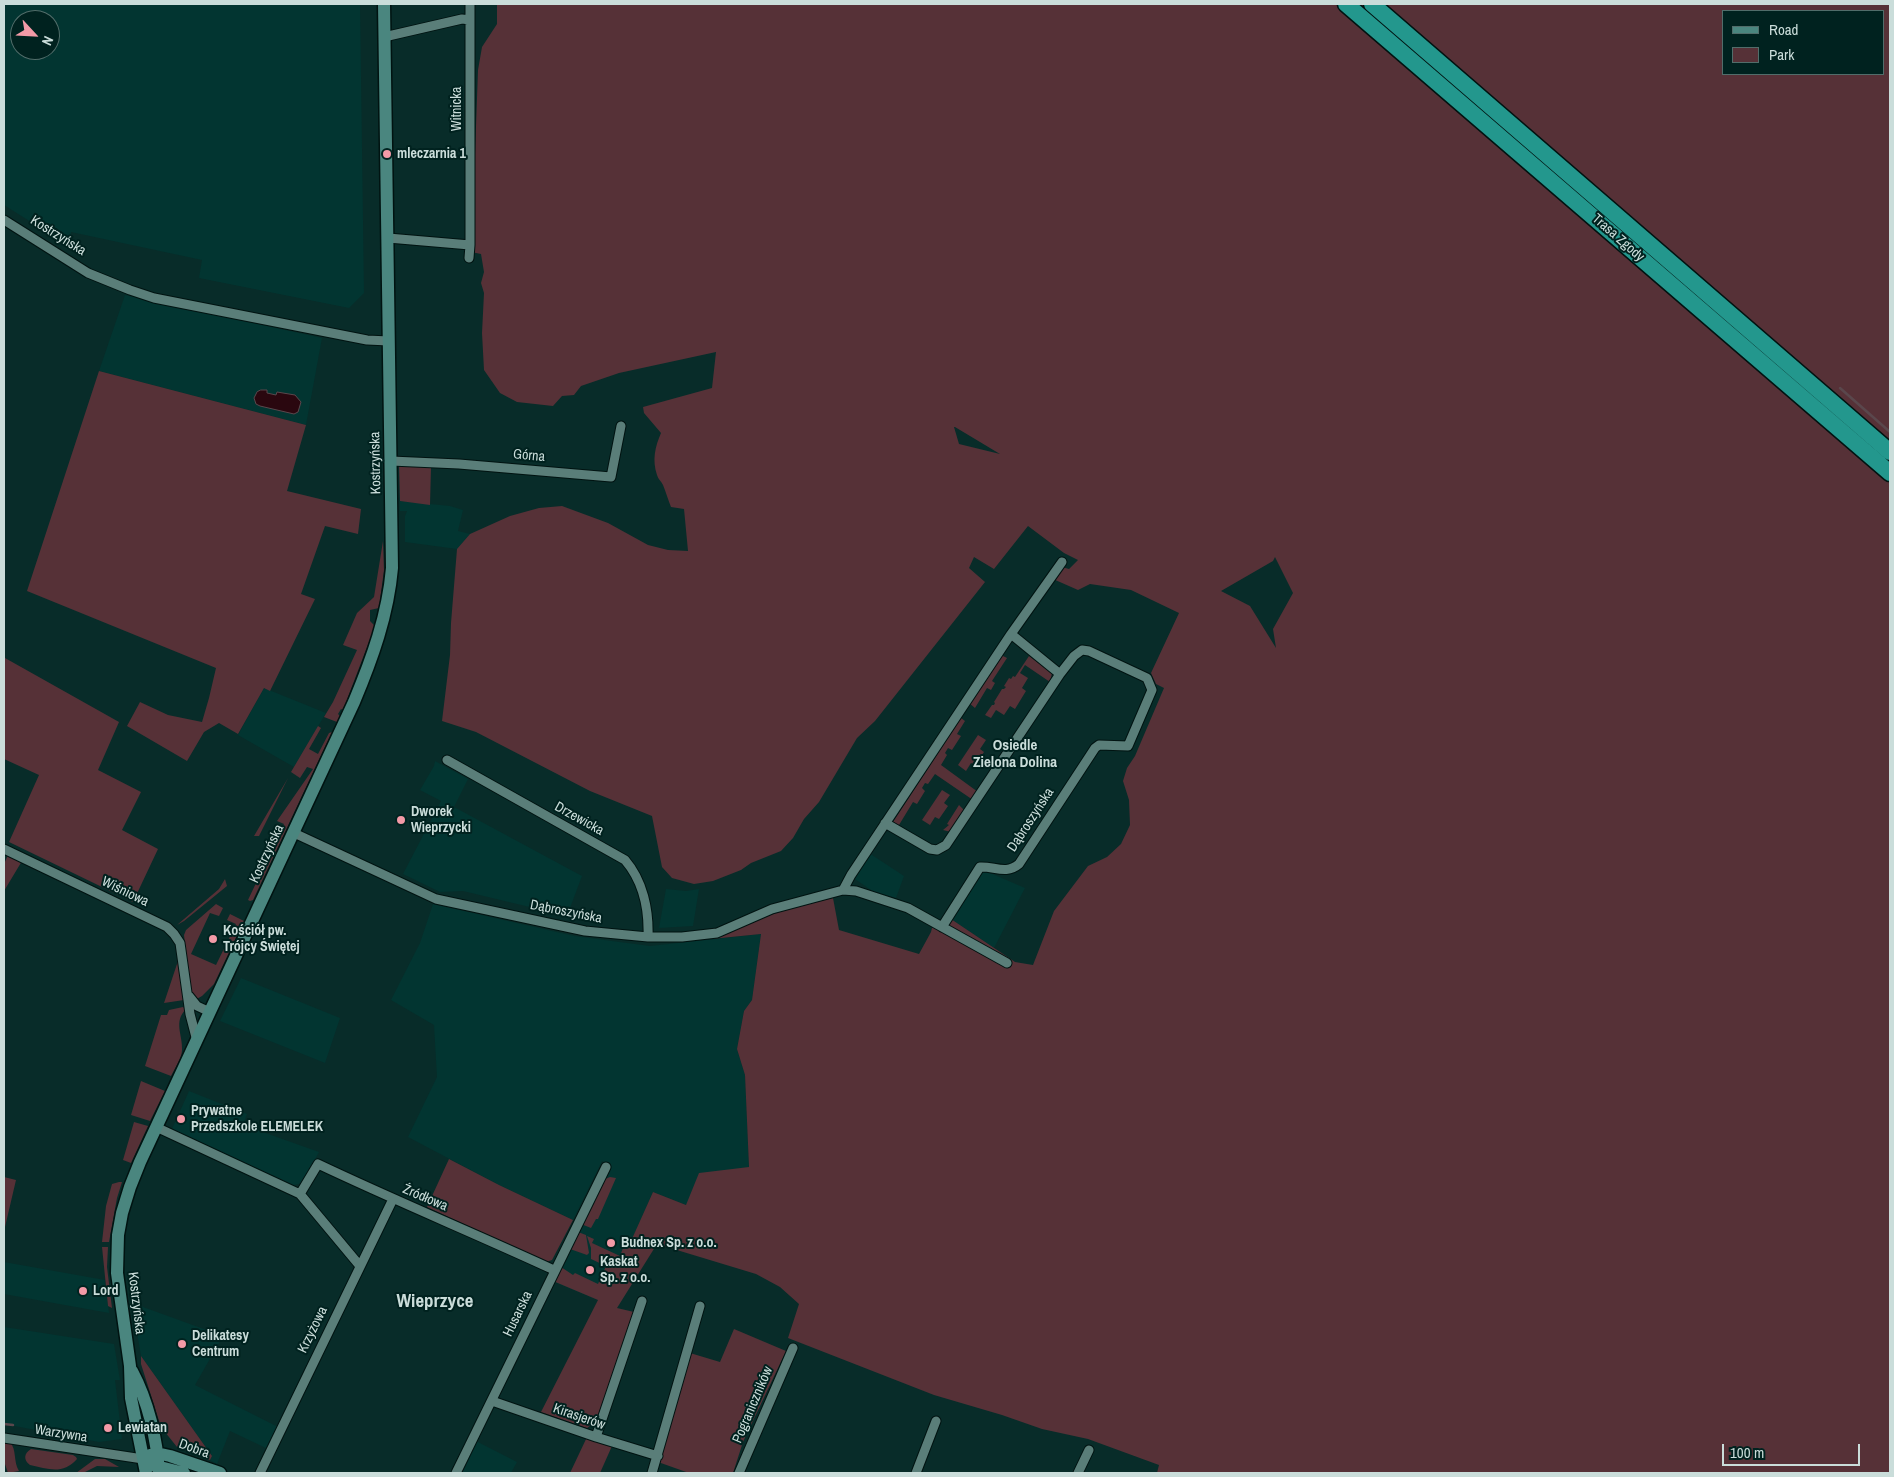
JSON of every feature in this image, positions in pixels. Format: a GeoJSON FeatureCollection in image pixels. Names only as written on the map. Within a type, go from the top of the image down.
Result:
{"type":"FeatureCollection","features":[{"type":"Feature","properties":{"kind":"highway","name":"Trasa Zgody"},"geometry":{"type":"LineString","coordinates":[[1346,4],[1890,473]]}},
{"type":"Feature","properties":{"kind":"highway","name":"Trasa Zgody"},"geometry":{"type":"LineString","coordinates":[[1372,4],[1890,452]]}},
{"type":"Feature","properties":{"kind":"main road","name":"Kostrzyńska"},"geometry":{"type":"LineString","coordinates":[[146,1473],[131,1398],[130,1366],[118,1287],[118,1235],[130,1187],[156,1127],[360,689],[384,621],[390,594],[392,568],[391,461],[384,4]]}},
{"type":"Feature","properties":{"kind":"main road","name":"Kostrzyńska"},"geometry":{"type":"LineString","coordinates":[[130,1366],[138,1382],[152,1425],[159,1470]]}},
{"type":"Feature","properties":{"kind":"main road","name":"Dobra"},"geometry":{"type":"LineString","coordinates":[[184,1473],[159,1470],[143,1459],[156,1454],[176,1457],[220,1473]]}},
{"type":"Feature","properties":{"kind":"street","name":"Witnicka"},"geometry":{"type":"LineString","coordinates":[[469,258],[470,4]]}},
{"type":"Feature","properties":{"kind":"street"},"geometry":{"type":"LineString","coordinates":[[384,36],[462,19],[470,20]]}},
{"type":"Feature","properties":{"kind":"street","name":"Kostrzyńska"},"geometry":{"type":"LineString","coordinates":[[4,220],[88,272],[154,298],[366,340],[389,341]]}},
{"type":"Feature","properties":{"kind":"street"},"geometry":{"type":"LineString","coordinates":[[388,238],[470,245]]}},
{"type":"Feature","properties":{"kind":"street","name":"Górna"},"geometry":{"type":"LineString","coordinates":[[391,461],[460,464],[611,477],[622,426]]}},
{"type":"Feature","properties":{"kind":"street"},"geometry":{"type":"LineString","coordinates":[[843,890],[885,823],[1011,634],[1062,562]]}},
{"type":"Feature","properties":{"kind":"street"},"geometry":{"type":"LineString","coordinates":[[1011,634],[1060,674]]}},
{"type":"Feature","properties":{"kind":"street","name":"Dąbroszyńska"},"geometry":{"type":"LineString","coordinates":[[885,823],[930,849],[937,850],[946,845],[1060,674],[1074,656],[1082,650],[1090,651],[1147,678],[1152,690],[1128,746],[1099,745],[1094,748],[1019,864],[1013,869],[1007,870],[987,866],[980,867],[942,927]]}},
{"type":"Feature","properties":{"kind":"street","name":"Drzewicka"},"geometry":{"type":"LineString","coordinates":[[447,760],[625,860],[637,876],[642,891],[648,922],[648,938]]}},
{"type":"Feature","properties":{"kind":"street","name":"Dąbroszyńska"},"geometry":{"type":"LineString","coordinates":[[294,833],[436,899],[585,932],[648,938],[717,933],[772,909],[843,890],[856,891],[908,908],[1007,963]]}},
{"type":"Feature","properties":{"kind":"street","name":"Wiśniowa"},"geometry":{"type":"LineString","coordinates":[[4,849],[171,930],[180,943],[196,1041]]}},
{"type":"Feature","properties":{"kind":"street"},"geometry":{"type":"LineString","coordinates":[[188,996],[197,1006],[210,1012]]}},
{"type":"Feature","properties":{"kind":"street"},"geometry":{"type":"LineString","coordinates":[[156,1127],[300,1194],[360,1266]]}},
{"type":"Feature","properties":{"kind":"street","name":"Źródłowa"},"geometry":{"type":"LineString","coordinates":[[300,1194],[318,1164],[392,1199],[480,1235],[554,1270]]}},
{"type":"Feature","properties":{"kind":"street","name":"Husarska"},"geometry":{"type":"LineString","coordinates":[[456,1473],[606,1167]]}},
{"type":"Feature","properties":{"kind":"street","name":"Krzyżowa"},"geometry":{"type":"LineString","coordinates":[[260,1473],[392,1199]]}},
{"type":"Feature","properties":{"kind":"street"},"geometry":{"type":"LineString","coordinates":[[596,1437],[642,1301]]}},
{"type":"Feature","properties":{"kind":"street"},"geometry":{"type":"LineString","coordinates":[[652,1473],[700,1306]]}},
{"type":"Feature","properties":{"kind":"street","name":"Pograniczników"},"geometry":{"type":"LineString","coordinates":[[739,1473],[793,1348]]}},
{"type":"Feature","properties":{"kind":"street","name":"Kirasjerów"},"geometry":{"type":"LineString","coordinates":[[492,1401],[658,1456]]}},
{"type":"Feature","properties":{"kind":"street"},"geometry":{"type":"LineString","coordinates":[[916,1473],[936,1421]]}},
{"type":"Feature","properties":{"kind":"street","name":"Warzywna"},"geometry":{"type":"LineString","coordinates":[[4,1438],[143,1459]]}},
{"type":"Feature","properties":{"kind":"street"},"geometry":{"type":"LineString","coordinates":[[1078,1473],[1089,1450]]}},
{"type":"Feature","properties":{"kind":"shaded area"},"geometry":{"type":"Polygon","coordinates":[[[4,4],[360,4],[364,293],[349,308],[199,278],[202,260],[71,232],[69,246],[4,205],[4,4]]]}},
{"type":"Feature","properties":{"kind":"shaded area"},"geometry":{"type":"Polygon","coordinates":[[[125,295],[322,338],[306,425],[99,371],[125,295]]]}},
{"type":"Feature","properties":{"kind":"shaded area"},"geometry":{"type":"Polygon","coordinates":[[[267,390],[267,393],[276,395],[277,392],[295,395],[301,402],[298,412],[294,414],[256,404],[254,398],[257,392],[267,390]]]}},
{"type":"Feature","properties":{"kind":"shaded area"},"geometry":{"type":"Polygon","coordinates":[[[400,501],[450,506],[463,510],[458,531],[470,534],[457,549],[405,542],[405,516],[407,511],[400,511],[400,501]]]}},
{"type":"Feature","properties":{"kind":"shaded area"},"geometry":{"type":"Polygon","coordinates":[[[264,688],[326,713],[294,767],[238,735],[264,688]]]}},
{"type":"Feature","properties":{"kind":"shaded area"},"geometry":{"type":"Polygon","coordinates":[[[435,761],[468,779],[454,807],[582,876],[567,916],[463,891],[440,892],[403,874],[441,801],[420,790],[435,761]]]}},
{"type":"Feature","properties":{"kind":"shaded area"},"geometry":{"type":"Polygon","coordinates":[[[869,853],[904,876],[896,898],[874,892],[852,877],[869,853]]]}},
{"type":"Feature","properties":{"kind":"shaded area"},"geometry":{"type":"Polygon","coordinates":[[[983,870],[1025,888],[994,948],[951,919],[983,870]]]}},
{"type":"Feature","properties":{"kind":"shaded area"},"geometry":{"type":"Polygon","coordinates":[[[666,889],[686,891],[699,889],[693,926],[659,928],[666,889]]]}},
{"type":"Feature","properties":{"kind":"shaded area"},"geometry":{"type":"Polygon","coordinates":[[[433,904],[574,936],[650,946],[761,934],[752,1000],[744,1011],[737,1049],[745,1075],[749,1167],[686,1205],[653,1192],[631,1242],[652,1251],[617,1308],[552,1281],[610,1165],[602,1161],[573,1220],[499,1185],[408,1137],[437,1077],[434,1025],[391,1000],[420,943],[433,904]]]}},
{"type":"Feature","properties":{"kind":"shaded area"},"geometry":{"type":"Polygon","coordinates":[[[241,978],[340,1018],[325,1063],[220,1021],[241,978]]]}},
{"type":"Feature","properties":{"kind":"shaded area"},"geometry":{"type":"Polygon","coordinates":[[[189,1091],[247,1114],[243,1125],[319,1152],[302,1183],[290,1186],[171,1131],[189,1091]]]}},
{"type":"Feature","properties":{"kind":"shaded area"},"geometry":{"type":"Polygon","coordinates":[[[4,1262],[105,1280],[109,1313],[4,1294],[4,1262]]]}},
{"type":"Feature","properties":{"kind":"shaded area"},"geometry":{"type":"Polygon","coordinates":[[[132,1303],[223,1336],[195,1385],[278,1427],[268,1449],[230,1431],[217,1464],[210,1460],[212,1456],[141,1356],[132,1303]]]}},
{"type":"Feature","properties":{"kind":"shaded area"},"geometry":{"type":"Polygon","coordinates":[[[4,1327],[114,1344],[120,1380],[115,1380],[122,1439],[99,1442],[4,1424],[4,1327]]]}},
{"type":"Feature","properties":{"kind":"shaded area"},"geometry":{"type":"Polygon","coordinates":[[[476,1441],[517,1462],[511,1473],[461,1473],[476,1441]]]}},
{"type":"Feature","properties":{"kind":"green space"},"geometry":{"type":"Polygon","coordinates":[[[497,4],[1890,4],[1890,1473],[1157,1473],[1159,1465],[1088,1439],[1042,1429],[934,1395],[788,1338],[799,1304],[780,1287],[756,1274],[657,1244],[617,1308],[634,1312],[597,1421],[587,1428],[541,1412],[598,1300],[553,1281],[561,1267],[573,1275],[575,1273],[598,1284],[606,1266],[591,1259],[591,1248],[587,1236],[594,1239],[592,1243],[620,1256],[626,1240],[631,1241],[653,1192],[686,1205],[699,1173],[749,1167],[745,1075],[737,1049],[744,1011],[752,1000],[761,934],[711,939],[787,908],[833,898],[839,930],[919,954],[932,928],[951,919],[1015,962],[1033,965],[1054,911],[1088,866],[1107,857],[1121,844],[1130,825],[1129,800],[1123,781],[1127,768],[1135,756],[1164,688],[1156,684],[1151,673],[1179,613],[1131,590],[1090,584],[1078,590],[1053,579],[1062,567],[1069,569],[1078,560],[1064,553],[1028,526],[994,569],[974,557],[969,568],[985,582],[875,721],[857,738],[819,802],[804,819],[793,838],[781,851],[713,881],[694,884],[672,878],[662,867],[652,816],[590,791],[476,732],[442,721],[450,655],[457,549],[470,534],[510,516],[539,508],[562,506],[608,523],[648,545],[668,550],[688,551],[684,509],[671,507],[655,469],[655,454],[661,433],[644,413],[643,407],[712,388],[716,352],[619,373],[581,386],[574,395],[562,396],[553,406],[517,402],[500,393],[484,370],[482,333],[484,293],[481,283],[484,272],[481,254],[471,252],[478,70],[482,47],[497,24],[497,4]],[[955,427],[959,444],[1000,454],[955,427]],[[1275,557],[1273,561],[1221,591],[1250,606],[1276,648],[1273,629],[1293,593],[1275,557]]]}},
{"type":"Feature","properties":{"kind":"green space"},"geometry":{"type":"Polygon","coordinates":[[[99,371],[306,425],[287,491],[361,509],[358,534],[325,526],[301,594],[315,599],[270,691],[264,688],[238,734],[219,723],[204,732],[187,761],[127,726],[140,702],[168,715],[202,722],[216,668],[27,591],[99,371]]]}},
{"type":"Feature","properties":{"kind":"green space"},"geometry":{"type":"Polygon","coordinates":[[[399,466],[431,467],[430,505],[400,501],[399,466]]]}},
{"type":"Feature","properties":{"kind":"green space"},"geometry":{"type":"Polygon","coordinates":[[[383,541],[384,570],[379,608],[370,610],[370,621],[375,626],[343,710],[341,709],[338,714],[340,716],[337,722],[324,717],[357,650],[343,645],[357,613],[374,597],[383,541]]]}},
{"type":"Feature","properties":{"kind":"green space"},"geometry":{"type":"Polygon","coordinates":[[[1001,655],[1007,658],[992,681],[995,683],[991,690],[987,688],[975,708],[969,703],[1001,655]]]}},
{"type":"Feature","properties":{"kind":"green space"},"geometry":{"type":"Polygon","coordinates":[[[1029,656],[1052,673],[1050,682],[1025,665],[1020,673],[1028,678],[1022,688],[1026,691],[1015,709],[1010,706],[1004,715],[996,710],[991,718],[985,715],[994,705],[1002,689],[1006,687],[1004,686],[1009,678],[1015,677],[1029,656]]]}},
{"type":"Feature","properties":{"kind":"green space"},"geometry":{"type":"Polygon","coordinates":[[[5,658],[119,722],[98,770],[141,792],[122,830],[158,849],[133,902],[9,842],[39,775],[4,759],[5,658]]]}},
{"type":"Feature","properties":{"kind":"green space"},"geometry":{"type":"Polygon","coordinates":[[[961,718],[965,721],[957,734],[961,736],[952,750],[948,748],[945,753],[947,755],[941,765],[978,792],[973,800],[935,774],[928,784],[925,783],[922,788],[925,791],[917,804],[913,802],[899,825],[893,822],[961,718]]]}},
{"type":"Feature","properties":{"kind":"green space"},"geometry":{"type":"Polygon","coordinates":[[[318,726],[321,728],[309,749],[318,754],[329,733],[332,732],[253,900],[250,901],[248,900],[284,824],[277,821],[313,769],[307,767],[300,778],[291,772],[318,726]]]}},
{"type":"Feature","properties":{"kind":"green space"},"geometry":{"type":"Polygon","coordinates":[[[978,735],[986,740],[980,749],[984,752],[975,765],[971,763],[966,771],[958,765],[978,735]]]}},
{"type":"Feature","properties":{"kind":"green space"},"geometry":{"type":"Polygon","coordinates":[[[288,778],[259,836],[254,836],[288,778]]]}},
{"type":"Feature","properties":{"kind":"green space"},"geometry":{"type":"Polygon","coordinates":[[[942,790],[950,795],[944,803],[948,806],[939,819],[935,817],[930,825],[922,820],[942,790]]]}},
{"type":"Feature","properties":{"kind":"green space"},"geometry":{"type":"Polygon","coordinates":[[[959,805],[965,811],[951,832],[943,830],[949,825],[947,824],[959,805]]]}},
{"type":"Feature","properties":{"kind":"green space"},"geometry":{"type":"Polygon","coordinates":[[[8,855],[22,861],[4,891],[4,864],[8,855]]]}},
{"type":"Feature","properties":{"kind":"green space"},"geometry":{"type":"Polygon","coordinates":[[[225,879],[227,886],[177,925],[219,889],[225,879]]]}},
{"type":"Feature","properties":{"kind":"green space"},"geometry":{"type":"Polygon","coordinates":[[[216,904],[223,908],[219,916],[210,913],[191,954],[216,965],[236,924],[227,920],[230,914],[244,921],[214,984],[195,1000],[189,980],[184,935],[186,930],[216,904]]]}},
{"type":"Feature","properties":{"kind":"green space"},"geometry":{"type":"Polygon","coordinates":[[[178,961],[184,1000],[164,1003],[178,961]]]}},
{"type":"Feature","properties":{"kind":"green space"},"geometry":{"type":"Polygon","coordinates":[[[183,1007],[186,1009],[182,1014],[179,1024],[182,1053],[171,1076],[145,1066],[161,1015],[167,1015],[169,1010],[183,1007]]]}},
{"type":"Feature","properties":{"kind":"green space"},"geometry":{"type":"Polygon","coordinates":[[[141,1081],[165,1091],[150,1121],[131,1115],[141,1081]]]}},
{"type":"Feature","properties":{"kind":"green space"},"geometry":{"type":"Polygon","coordinates":[[[134,1122],[148,1126],[131,1163],[123,1160],[134,1122]]]}},
{"type":"Feature","properties":{"kind":"green space"},"geometry":{"type":"Polygon","coordinates":[[[449,1159],[573,1220],[552,1260],[546,1262],[427,1207],[449,1159]]]}},
{"type":"Feature","properties":{"kind":"green space"},"geometry":{"type":"Polygon","coordinates":[[[4,1177],[16,1180],[5,1227],[4,1227],[4,1177]]]}},
{"type":"Feature","properties":{"kind":"green space"},"geometry":{"type":"Polygon","coordinates":[[[610,1177],[616,1178],[598,1219],[596,1219],[591,1228],[581,1224],[605,1179],[610,1177]]]}},
{"type":"Feature","properties":{"kind":"green space"},"geometry":{"type":"Polygon","coordinates":[[[122,1182],[109,1242],[102,1242],[106,1206],[112,1184],[122,1182]]]}},
{"type":"Feature","properties":{"kind":"green space"},"geometry":{"type":"Polygon","coordinates":[[[578,1232],[586,1235],[589,1253],[587,1255],[570,1249],[578,1232]]]}},
{"type":"Feature","properties":{"kind":"green space"},"geometry":{"type":"Polygon","coordinates":[[[102,1247],[108,1247],[107,1267],[112,1308],[108,1306],[102,1247]]]}},
{"type":"Feature","properties":{"kind":"green space"},"geometry":{"type":"Polygon","coordinates":[[[734,1329],[786,1351],[743,1442],[733,1473],[689,1473],[658,1462],[690,1353],[720,1362],[734,1329]]]}},
{"type":"Feature","properties":{"kind":"green space"},"geometry":{"type":"Polygon","coordinates":[[[141,1356],[212,1456],[210,1460],[177,1447],[161,1427],[141,1364],[141,1356]]]}},
{"type":"Feature","properties":{"kind":"green space"},"geometry":{"type":"Polygon","coordinates":[[[587,1437],[612,1446],[600,1473],[570,1473],[587,1437]]]}},
{"type":"Feature","properties":{"kind":"green space"},"geometry":{"type":"Polygon","coordinates":[[[4,1440],[12,1445],[19,1471],[8,1473],[4,1461],[4,1440]]]}},
{"type":"Feature","properties":{"kind":"green space"},"geometry":{"type":"Polygon","coordinates":[[[31,1449],[73,1455],[77,1459],[72,1464],[61,1469],[43,1468],[30,1465],[26,1461],[26,1455],[31,1449]]]}},
{"type":"Feature","properties":{"kind":"green space"},"geometry":{"type":"Polygon","coordinates":[[[95,1459],[105,1459],[119,1467],[97,1466],[83,1473],[76,1473],[95,1459]]]}},
{"type":"Feature","properties":{"kind":"waterway"},"geometry":{"type":"LineString","coordinates":[[1840,388],[1890,432]]}},
{"type":"Feature","properties":{"kind":"waterway"},"geometry":{"type":"LineString","coordinates":[[4,1424],[13,1425]]}},
{"type":"Feature","properties":{"kind":"place","name":"mleczarnia 1"},"geometry":{"type":"Point","coordinates":[387,154]}},
{"type":"Feature","properties":{"kind":"place","name":"Dworek Wieprzycki"},"geometry":{"type":"Point","coordinates":[401,820]}},
{"type":"Feature","properties":{"kind":"place","name":"Kościół pw. Trójcy Świętej"},"geometry":{"type":"Point","coordinates":[213,939]}},
{"type":"Feature","properties":{"kind":"place","name":"Prywatne Przedszkole ELEMELEK"},"geometry":{"type":"Point","coordinates":[181,1119]}},
{"type":"Feature","properties":{"kind":"place","name":"Budnex Sp. z o.o."},"geometry":{"type":"Point","coordinates":[611,1243]}},
{"type":"Feature","properties":{"kind":"place","name":"Kaskat Sp. z o.o."},"geometry":{"type":"Point","coordinates":[590,1270]}},
{"type":"Feature","properties":{"kind":"place","name":"Lord"},"geometry":{"type":"Point","coordinates":[83,1291]}},
{"type":"Feature","properties":{"kind":"place","name":"Delikatesy Centrum"},"geometry":{"type":"Point","coordinates":[182,1344]}},
{"type":"Feature","properties":{"kind":"place","name":"Lewiatan"},"geometry":{"type":"Point","coordinates":[108,1428]}},
{"type":"Feature","properties":{"kind":"district","name":"Osiedle Zielona Dolina"},"geometry":{"type":"Point","coordinates":[1015,754]}},
{"type":"Feature","properties":{"kind":"district","name":"Wieprzyce"},"geometry":{"type":"Point","coordinates":[435,1302]}}]}
